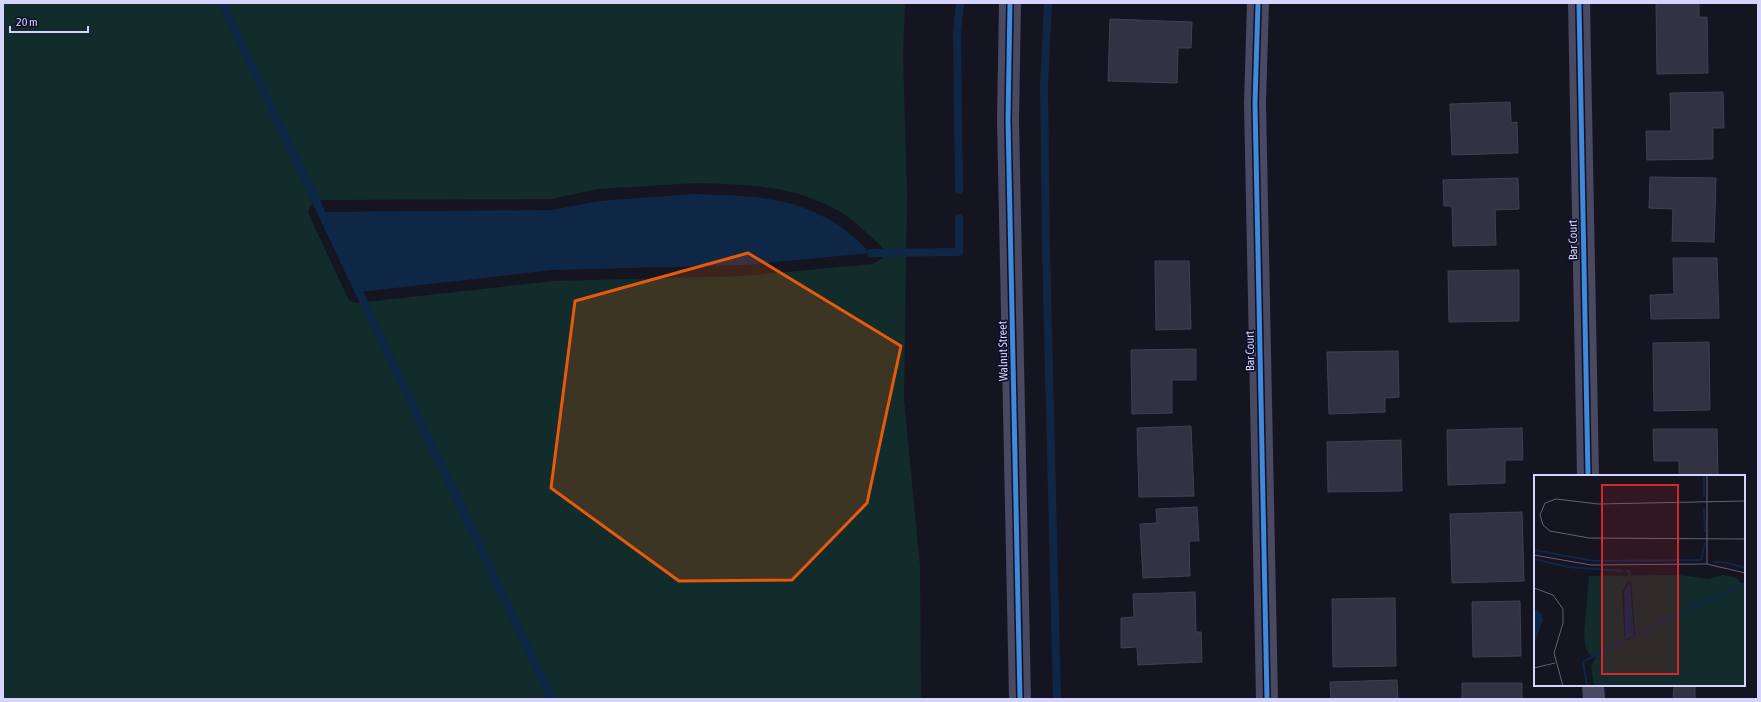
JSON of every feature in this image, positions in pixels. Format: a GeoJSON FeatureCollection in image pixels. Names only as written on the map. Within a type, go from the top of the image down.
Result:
{"type":"FeatureCollection","features":[{"type":"Feature","properties":{"kind":"street","name":"Walnut Street"},"geometry":{"type":"LineString","coordinates":[[1010,3],[1008,120],[1020,699]]}},
{"type":"Feature","properties":{"kind":"street","name":"Bar Court"},"geometry":{"type":"LineString","coordinates":[[1258,3],[1255,103],[1267,699]]}},
{"type":"Feature","properties":{"kind":"street","name":"Bar Court"},"geometry":{"type":"LineString","coordinates":[[1580,3],[1588,475]]}},
{"type":"Feature","properties":{"kind":"street"},"geometry":{"type":"LineString","coordinates":[[1593,686],[1594,699]]}},
{"type":"Feature","properties":{"kind":"highlighted area"},"geometry":{"type":"Polygon","coordinates":[[[748,253],[901,346],[867,503],[792,580],[679,581],[551,488],[575,301],[748,253]]]}},
{"type":"Feature","properties":{"kind":"green space"},"geometry":{"type":"Polygon","coordinates":[[[3,3],[905,3],[903,56],[907,195],[904,400],[920,566],[921,699],[3,699],[3,3]],[[696,183],[598,189],[551,199],[321,200],[310,205],[308,213],[349,300],[356,303],[554,281],[744,276],[873,264],[883,258],[884,251],[880,245],[857,224],[842,213],[807,196],[771,188],[696,183]]]}},
{"type":"Feature","properties":{"kind":"water"},"geometry":{"type":"Polygon","coordinates":[[[695,194],[733,195],[767,199],[801,207],[835,223],[849,233],[871,253],[744,265],[553,270],[359,292],[321,212],[552,210],[599,201],[695,194]]]}},
{"type":"Feature","properties":{"kind":"building"},"geometry":{"type":"Polygon","coordinates":[[[1656,3],[1699,3],[1699,17],[1707,17],[1708,73],[1657,74],[1656,3]]]}},
{"type":"Feature","properties":{"kind":"building"},"geometry":{"type":"Polygon","coordinates":[[[1110,19],[1192,22],[1191,48],[1178,48],[1177,83],[1108,81],[1110,19]]]}},
{"type":"Feature","properties":{"kind":"building"},"geometry":{"type":"Polygon","coordinates":[[[1723,92],[1724,128],[1713,128],[1713,159],[1647,160],[1646,131],[1671,131],[1670,93],[1723,92]]]}},
{"type":"Feature","properties":{"kind":"building"},"geometry":{"type":"Polygon","coordinates":[[[1510,102],[1511,123],[1517,122],[1518,153],[1452,155],[1450,104],[1510,102]]]}},
{"type":"Feature","properties":{"kind":"building"},"geometry":{"type":"Polygon","coordinates":[[[1650,177],[1716,178],[1714,242],[1672,241],[1673,209],[1649,208],[1650,177]]]}},
{"type":"Feature","properties":{"kind":"building"},"geometry":{"type":"Polygon","coordinates":[[[1518,178],[1519,209],[1495,210],[1496,245],[1453,246],[1452,206],[1444,206],[1443,180],[1518,178]]]}},
{"type":"Feature","properties":{"kind":"building"},"geometry":{"type":"Polygon","coordinates":[[[1673,258],[1717,258],[1719,318],[1651,319],[1650,295],[1674,294],[1673,258]]]}},
{"type":"Feature","properties":{"kind":"building"},"geometry":{"type":"Polygon","coordinates":[[[1155,261],[1189,261],[1191,329],[1156,330],[1155,261]]]}},
{"type":"Feature","properties":{"kind":"building"},"geometry":{"type":"Polygon","coordinates":[[[1519,270],[1519,321],[1449,322],[1448,271],[1519,270]]]}},
{"type":"Feature","properties":{"kind":"building"},"geometry":{"type":"Polygon","coordinates":[[[1709,342],[1710,410],[1654,411],[1653,343],[1709,342]]]}},
{"type":"Feature","properties":{"kind":"building"},"geometry":{"type":"Polygon","coordinates":[[[1196,349],[1196,380],[1172,380],[1172,413],[1132,414],[1131,350],[1196,349]]]}},
{"type":"Feature","properties":{"kind":"building"},"geometry":{"type":"Polygon","coordinates":[[[1398,351],[1399,397],[1385,398],[1385,412],[1329,414],[1327,352],[1398,351]]]}},
{"type":"Feature","properties":{"kind":"building"},"geometry":{"type":"Polygon","coordinates":[[[1191,426],[1194,496],[1139,497],[1137,428],[1191,426]]]}},
{"type":"Feature","properties":{"kind":"building"},"geometry":{"type":"Polygon","coordinates":[[[1522,428],[1523,460],[1505,460],[1505,483],[1448,485],[1447,430],[1522,428]]]}},
{"type":"Feature","properties":{"kind":"building"},"geometry":{"type":"Polygon","coordinates":[[[1653,429],[1717,429],[1718,475],[1679,475],[1679,461],[1654,461],[1653,429]]]}},
{"type":"Feature","properties":{"kind":"building"},"geometry":{"type":"Polygon","coordinates":[[[1401,440],[1402,491],[1328,492],[1327,442],[1401,440]]]}},
{"type":"Feature","properties":{"kind":"building"},"geometry":{"type":"Polygon","coordinates":[[[1197,507],[1199,541],[1189,541],[1190,576],[1143,578],[1140,524],[1157,523],[1156,509],[1197,507]]]}},
{"type":"Feature","properties":{"kind":"building"},"geometry":{"type":"Polygon","coordinates":[[[1522,512],[1524,581],[1452,583],[1450,514],[1522,512]]]}},
{"type":"Feature","properties":{"kind":"building"},"geometry":{"type":"Polygon","coordinates":[[[1195,592],[1196,632],[1201,632],[1202,662],[1138,665],[1137,647],[1121,648],[1121,618],[1134,617],[1133,594],[1195,592]]]}},
{"type":"Feature","properties":{"kind":"building"},"geometry":{"type":"Polygon","coordinates":[[[1395,598],[1396,666],[1333,667],[1332,599],[1395,598]]]}},
{"type":"Feature","properties":{"kind":"building"},"geometry":{"type":"Polygon","coordinates":[[[1520,601],[1521,656],[1473,657],[1472,602],[1520,601]]]}},
{"type":"Feature","properties":{"kind":"building"},"geometry":{"type":"Polygon","coordinates":[[[1397,680],[1398,699],[1331,699],[1330,682],[1397,680]]]}},
{"type":"Feature","properties":{"kind":"building"},"geometry":{"type":"Polygon","coordinates":[[[1462,683],[1522,683],[1522,699],[1462,699],[1462,683]]]}},
{"type":"Feature","properties":{"kind":"building"},"geometry":{"type":"Polygon","coordinates":[[[1674,686],[1695,686],[1695,699],[1673,699],[1674,686]]]}},
{"type":"Feature","properties":{"kind":"waterway"},"geometry":{"type":"LineString","coordinates":[[222,3],[552,699]]}},
{"type":"Feature","properties":{"kind":"waterway"},"geometry":{"type":"LineString","coordinates":[[959,190],[957,33],[960,3]]}},
{"type":"Feature","properties":{"kind":"waterway"},"geometry":{"type":"LineString","coordinates":[[1048,3],[1044,86],[1046,247],[1057,699]]}},
{"type":"Feature","properties":{"kind":"waterway"},"geometry":{"type":"LineString","coordinates":[[871,253],[959,252],[959,218]]}},
{"type":"Feature","properties":{"kind":"cycle path"},"geometry":{"type":"LineString","coordinates":[[1010,3],[1008,120],[1020,699]]}},
{"type":"Feature","properties":{"kind":"cycle path"},"geometry":{"type":"LineString","coordinates":[[1258,3],[1255,103],[1267,699]]}},
{"type":"Feature","properties":{"kind":"cycle path"},"geometry":{"type":"LineString","coordinates":[[1579,3],[1588,475]]}}]}
